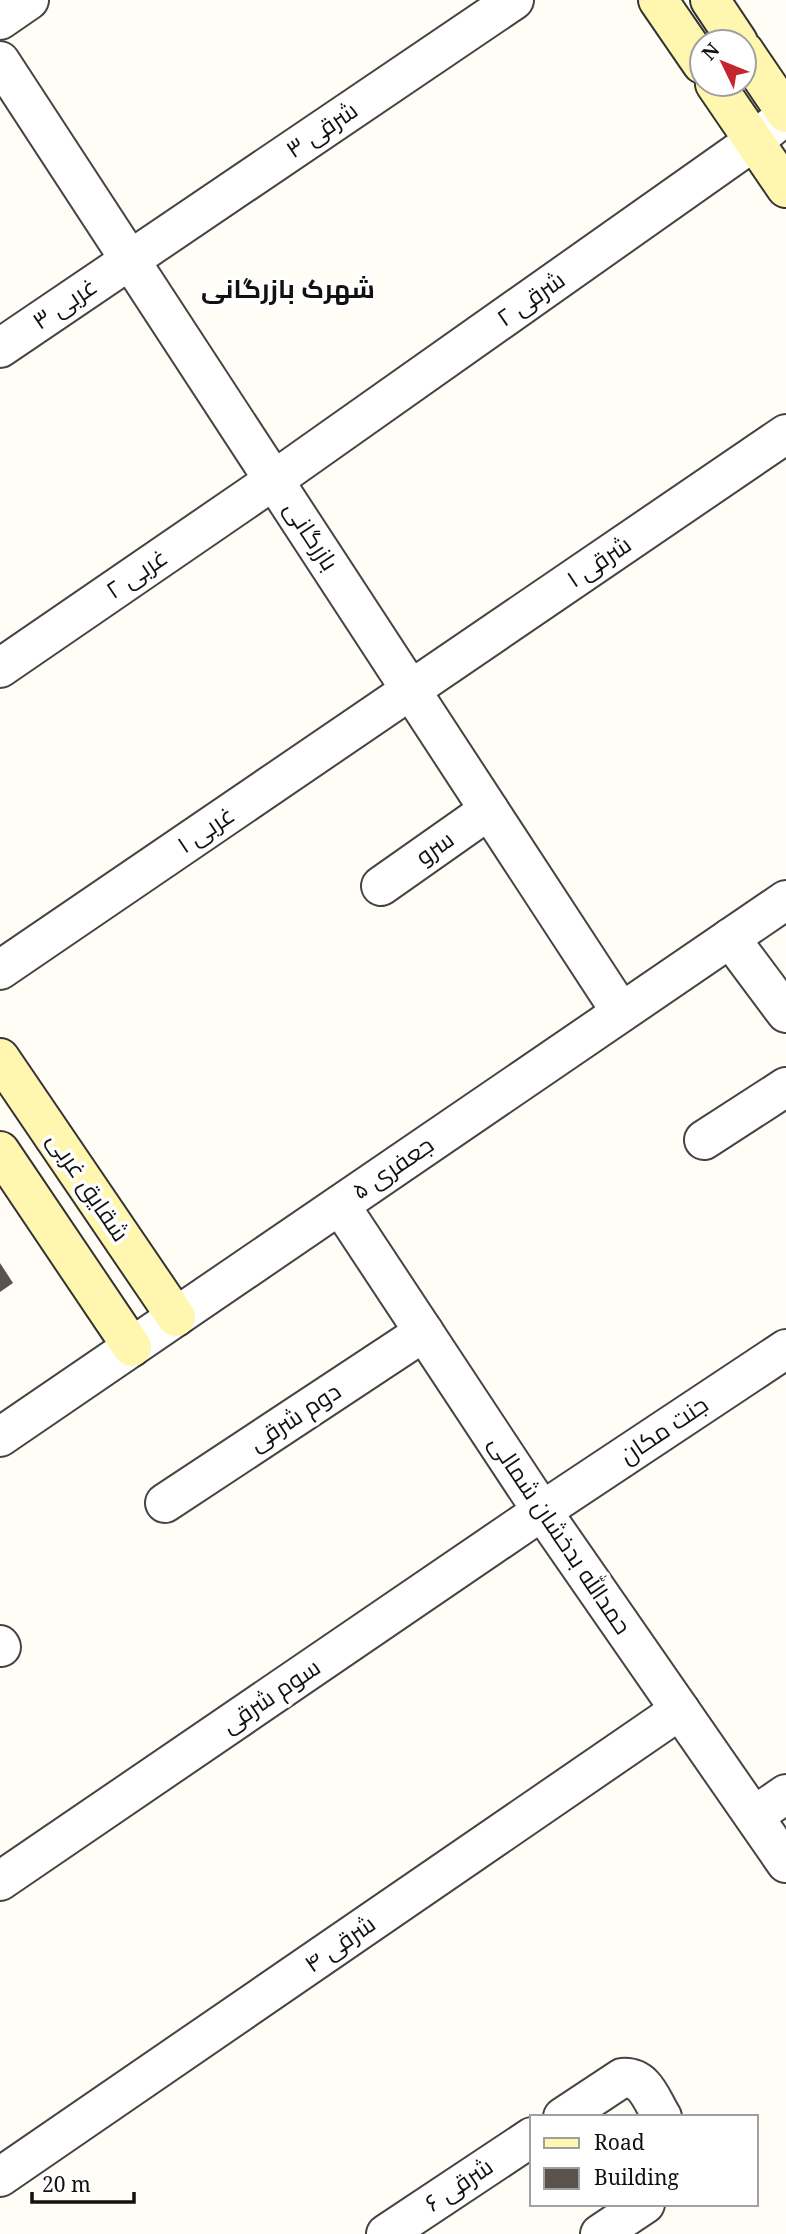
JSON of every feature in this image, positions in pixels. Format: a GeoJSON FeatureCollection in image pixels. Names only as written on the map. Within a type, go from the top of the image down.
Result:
{"type":"FeatureCollection","features":[{"type":"Feature","properties":{"kind":"street"},"geometry":{"type":"LineString","coordinates":[[0,20],[29,0]]}},
{"type":"Feature","properties":{"kind":"street","name":"۳ شرقی"},"geometry":{"type":"LineString","coordinates":[[130,260],[514,0]]}},
{"type":"Feature","properties":{"kind":"street"},"geometry":{"type":"LineString","coordinates":[[658,0],[688,44]]}},
{"type":"Feature","properties":{"kind":"street"},"geometry":{"type":"LineString","coordinates":[[710,0],[729,28]]}},
{"type":"Feature","properties":{"kind":"street","name":"بازرگانی"},"geometry":{"type":"LineString","coordinates":[[0,61],[621,1012]]}},
{"type":"Feature","properties":{"kind":"street"},"geometry":{"type":"LineString","coordinates":[[758,72],[786,114]]}},
{"type":"Feature","properties":{"kind":"street"},"geometry":{"type":"LineString","coordinates":[[725,98],[786,188]]}},
{"type":"Feature","properties":{"kind":"street","name":"۲ شرقی"},"geometry":{"type":"LineString","coordinates":[[274,480],[754,141],[786,114]]}},
{"type":"Feature","properties":{"kind":"street","name":"۳ غربی"},"geometry":{"type":"LineString","coordinates":[[0,348],[130,260]]}},
{"type":"Feature","properties":{"kind":"street","name":"۱ شرقی"},"geometry":{"type":"LineString","coordinates":[[411,690],[786,434]]}},
{"type":"Feature","properties":{"kind":"street","name":"۲ غربی"},"geometry":{"type":"LineString","coordinates":[[0,668],[274,480]]}},
{"type":"Feature","properties":{"kind":"street","name":"۱ غربی"},"geometry":{"type":"LineString","coordinates":[[0,970],[411,690]]}},
{"type":"Feature","properties":{"kind":"street","name":"سرو"},"geometry":{"type":"LineString","coordinates":[[381,886],[489,810]]}},
{"type":"Feature","properties":{"kind":"street","name":"جعفری ۵"},"geometry":{"type":"LineString","coordinates":[[0,1437],[786,900]]}},
{"type":"Feature","properties":{"kind":"street"},"geometry":{"type":"LineString","coordinates":[[730,938],[786,1013]]}},
{"type":"Feature","properties":{"kind":"street","name":"شقایق غربی"},"geometry":{"type":"LineString","coordinates":[[0,1058],[176,1317]]}},
{"type":"Feature","properties":{"kind":"street"},"geometry":{"type":"LineString","coordinates":[[704,1140],[786,1087]]}},
{"type":"Feature","properties":{"kind":"street"},"geometry":{"type":"LineString","coordinates":[[0,1151],[132,1347]]}},
{"type":"Feature","properties":{"kind":"street","name":"حمدالله بدخشان شمالی"},"geometry":{"type":"LineString","coordinates":[[340,1205],[542,1511],[786,1863]]}},
{"type":"Feature","properties":{"kind":"street","name":"دوم شرقی"},"geometry":{"type":"LineString","coordinates":[[165,1503],[424,1332]]}},
{"type":"Feature","properties":{"kind":"street","name":"جنت مکان"},"geometry":{"type":"LineString","coordinates":[[542,1511],[786,1349]]}},
{"type":"Feature","properties":{"kind":"street","name":"سوم شرقی"},"geometry":{"type":"LineString","coordinates":[[0,1881],[542,1511]]}},
{"type":"Feature","properties":{"kind":"street","name":"۴ شرقی"},"geometry":{"type":"LineString","coordinates":[[0,2177],[680,1710]]}},
{"type":"Feature","properties":{"kind":"street"},"geometry":{"type":"LineString","coordinates":[[754,1816],[786,1794]]}},
{"type":"Feature","properties":{"kind":"street"},"geometry":{"type":"LineString","coordinates":[[566,2115],[622,2078],[630,2077],[641,2081],[661,2115]]}},
{"type":"Feature","properties":{"kind":"street","name":"۶ شرقی"},"geometry":{"type":"LineString","coordinates":[[386,2234],[530,2138]]}},
{"type":"Feature","properties":{"kind":"street"},"geometry":{"type":"LineString","coordinates":[[600,2234],[642,2206]]}},
{"type":"Feature","properties":{"kind":"building"},"geometry":{"type":"Polygon","coordinates":[[[0,1263],[13,1283],[0,1292],[0,1263]]]}},
{"type":"Feature","properties":{"kind":"district","name":"شهرک بازرگانی"},"geometry":{"type":"Point","coordinates":[288,289]}}]}
